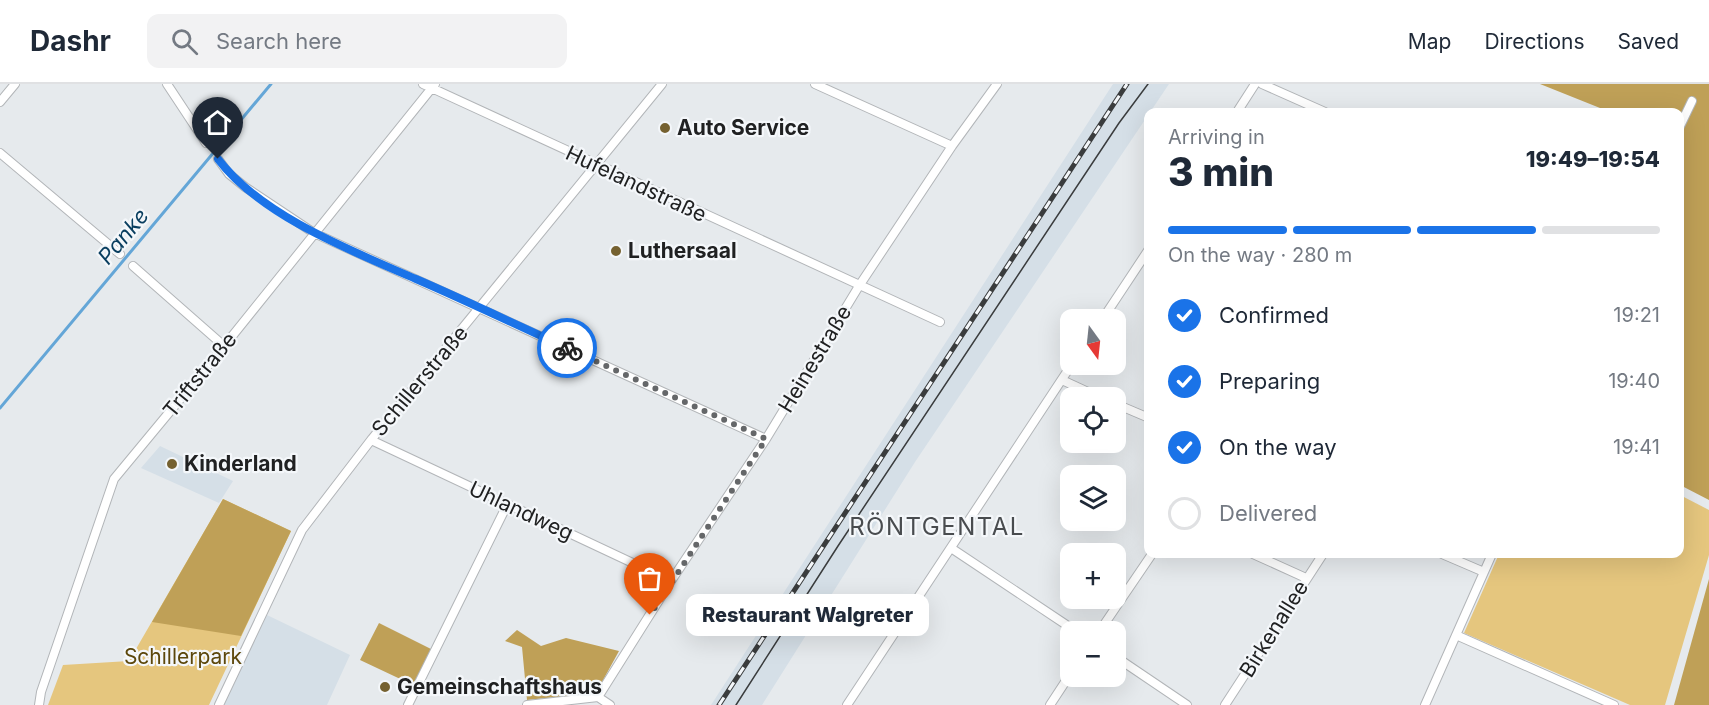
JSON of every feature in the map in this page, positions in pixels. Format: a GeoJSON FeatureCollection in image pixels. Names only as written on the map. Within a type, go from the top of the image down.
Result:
{"type":"FeatureCollection","features":[{"type":"Feature","properties":{"kind":"street"},"geometry":{"type":"LineString","coordinates":[[0,102],[15,84]]}},
{"type":"Feature","properties":{"kind":"street"},"geometry":{"type":"LineString","coordinates":[[167,84],[206,143]]}},
{"type":"Feature","properties":{"kind":"street","name":"Schillerstraße"},"geometry":{"type":"LineString","coordinates":[[219,705],[302,530],[371,440],[662,84]]}},
{"type":"Feature","properties":{"kind":"street"},"geometry":{"type":"LineString","coordinates":[[815,84],[952,146]]}},
{"type":"Feature","properties":{"kind":"street","name":"Heinestraße"},"geometry":{"type":"LineString","coordinates":[[598,697],[766,439],[859,286],[952,146],[997,84]]}},
{"type":"Feature","properties":{"kind":"street"},"geometry":{"type":"LineString","coordinates":[[1240,108],[1255,84]]}},
{"type":"Feature","properties":{"kind":"street"},"geometry":{"type":"LineString","coordinates":[[1262,84],[1316,108]]}},
{"type":"Feature","properties":{"kind":"street","name":"Hufelandstraße"},"geometry":{"type":"LineString","coordinates":[[430,86],[595,165],[939,322]]}},
{"type":"Feature","properties":{"kind":"street","name":"Triftstraße"},"geometry":{"type":"LineString","coordinates":[[39,705],[114,479],[224,346],[430,86]]}},
{"type":"Feature","properties":{"kind":"street"},"geometry":{"type":"LineString","coordinates":[[1684,118],[1692,101]]}},
{"type":"Feature","properties":{"kind":"street"},"geometry":{"type":"LineString","coordinates":[[0,153],[120,254]]}},
{"type":"Feature","properties":{"kind":"street"},"geometry":{"type":"LineString","coordinates":[[218,159],[229,174],[244,187],[314,233],[766,439]]}},
{"type":"Feature","properties":{"kind":"street"},"geometry":{"type":"LineString","coordinates":[[1109,309],[1144,257]]}},
{"type":"Feature","properties":{"kind":"street"},"geometry":{"type":"LineString","coordinates":[[134,266],[224,346]]}},
{"type":"Feature","properties":{"kind":"street"},"geometry":{"type":"LineString","coordinates":[[847,705],[1065,375]]}},
{"type":"Feature","properties":{"kind":"street"},"geometry":{"type":"LineString","coordinates":[[1062,380],[1077,387]]}},
{"type":"Feature","properties":{"kind":"street"},"geometry":{"type":"LineString","coordinates":[[1126,408],[1144,416]]}},
{"type":"Feature","properties":{"kind":"street","name":"Uhlandweg"},"geometry":{"type":"LineString","coordinates":[[371,440],[672,581]]}},
{"type":"Feature","properties":{"kind":"street"},"geometry":{"type":"LineString","coordinates":[[408,705],[507,505]]}},
{"type":"Feature","properties":{"kind":"street"},"geometry":{"type":"LineString","coordinates":[[951,548],[1060,621]]}},
{"type":"Feature","properties":{"kind":"street"},"geometry":{"type":"LineString","coordinates":[[1106,621],[1149,558]]}},
{"type":"Feature","properties":{"kind":"street"},"geometry":{"type":"LineString","coordinates":[[1262,558],[1306,578]]}},
{"type":"Feature","properties":{"kind":"street","name":"Birkenallee"},"geometry":{"type":"LineString","coordinates":[[1225,705],[1320,558]]}},
{"type":"Feature","properties":{"kind":"street"},"geometry":{"type":"LineString","coordinates":[[1451,558],[1484,573]]}},
{"type":"Feature","properties":{"kind":"street"},"geometry":{"type":"LineString","coordinates":[[1425,705],[1490,558]]}},
{"type":"Feature","properties":{"kind":"street"},"geometry":{"type":"LineString","coordinates":[[1456,635],[1614,705]]}},
{"type":"Feature","properties":{"kind":"street"},"geometry":{"type":"LineString","coordinates":[[1126,664],[1187,705]]}},
{"type":"Feature","properties":{"kind":"street"},"geometry":{"type":"LineString","coordinates":[[1050,705],[1062,687]]}},
{"type":"Feature","properties":{"kind":"street"},"geometry":{"type":"LineString","coordinates":[[527,705],[598,697],[610,705]]}},
{"type":"Feature","properties":{"kind":"shaded area"},"geometry":{"type":"Polygon","coordinates":[[[1113,84],[1169,84],[1153,108],[1144,108],[1144,121],[915,462],[762,705],[711,705],[1113,84]]]}},
{"type":"Feature","properties":{"kind":"shaded area"},"geometry":{"type":"Polygon","coordinates":[[[1540,84],[1709,84],[1709,500],[1684,487],[1684,108],[1600,108],[1540,84]]]}},
{"type":"Feature","properties":{"kind":"shaded area"},"geometry":{"type":"Polygon","coordinates":[[[160,446],[233,481],[219,503],[141,468],[160,446]]]}},
{"type":"Feature","properties":{"kind":"shaded area"},"geometry":{"type":"Polygon","coordinates":[[[223,499],[291,531],[241,636],[152,622],[223,499]]]}},
{"type":"Feature","properties":{"kind":"shaded area"},"geometry":{"type":"Polygon","coordinates":[[[1709,579],[1709,705],[1674,705],[1709,579]]]}},
{"type":"Feature","properties":{"kind":"shaded area"},"geometry":{"type":"Polygon","coordinates":[[[267,615],[350,655],[327,705],[223,705],[267,615]]]}},
{"type":"Feature","properties":{"kind":"shaded area"},"geometry":{"type":"Polygon","coordinates":[[[379,623],[431,649],[413,685],[360,660],[379,623]]]}},
{"type":"Feature","properties":{"kind":"shaded area"},"geometry":{"type":"Polygon","coordinates":[[[517,630],[541,646],[566,638],[619,651],[596,693],[527,700],[522,647],[505,641],[517,630]]]}},
{"type":"Feature","properties":{"kind":"green space"},"geometry":{"type":"Polygon","coordinates":[[[1684,497],[1709,510],[1709,555],[1665,705],[1630,705],[1464,633],[1497,558],[1684,558],[1684,497]]]}},
{"type":"Feature","properties":{"kind":"green space","name":"Schillerpark"},"geometry":{"type":"Polygon","coordinates":[[[223,499],[291,531],[209,705],[48,705],[63,665],[129,661],[223,499]]]}},
{"type":"Feature","properties":{"kind":"waterway","name":"Panke"},"geometry":{"type":"LineString","coordinates":[[0,408],[271,84]]}},
{"type":"Feature","properties":{"kind":"tram line"},"geometry":{"type":"LineString","coordinates":[[736,705],[838,546],[1119,123],[1148,84]]}},
{"type":"Feature","properties":{"kind":"railway"},"geometry":{"type":"LineString","coordinates":[[719,705],[1127,84]]}},
{"type":"Feature","properties":{"kind":"way so far"},"geometry":{"type":"LineString","coordinates":[[567,348],[766,439],[650,615]]}},
{"type":"Feature","properties":{"kind":"place","name":"Auto Service"},"geometry":{"type":"Point","coordinates":[665,128]}},
{"type":"Feature","properties":{"kind":"place","name":"Luthersaal"},"geometry":{"type":"Point","coordinates":[616,251]}},
{"type":"Feature","properties":{"kind":"place","name":"Kinderland"},"geometry":{"type":"Point","coordinates":[172,464]}},
{"type":"Feature","properties":{"kind":"place","name":"Restaurant Walgreter"},"geometry":{"type":"Point","coordinates":[650,615]}},
{"type":"Feature","properties":{"kind":"place","name":"Gemeinschaftshaus"},"geometry":{"type":"Point","coordinates":[385,687]}},
{"type":"Feature","properties":{"kind":"district","name":"RÖNTGENTAL"},"geometry":{"type":"Point","coordinates":[937,527]}},
{"type":"Feature","properties":{"kind":"route"},"geometry":{"type":"LineString","coordinates":[[218,159],[229,174],[244,187],[314,233],[567,348]]}}]}
